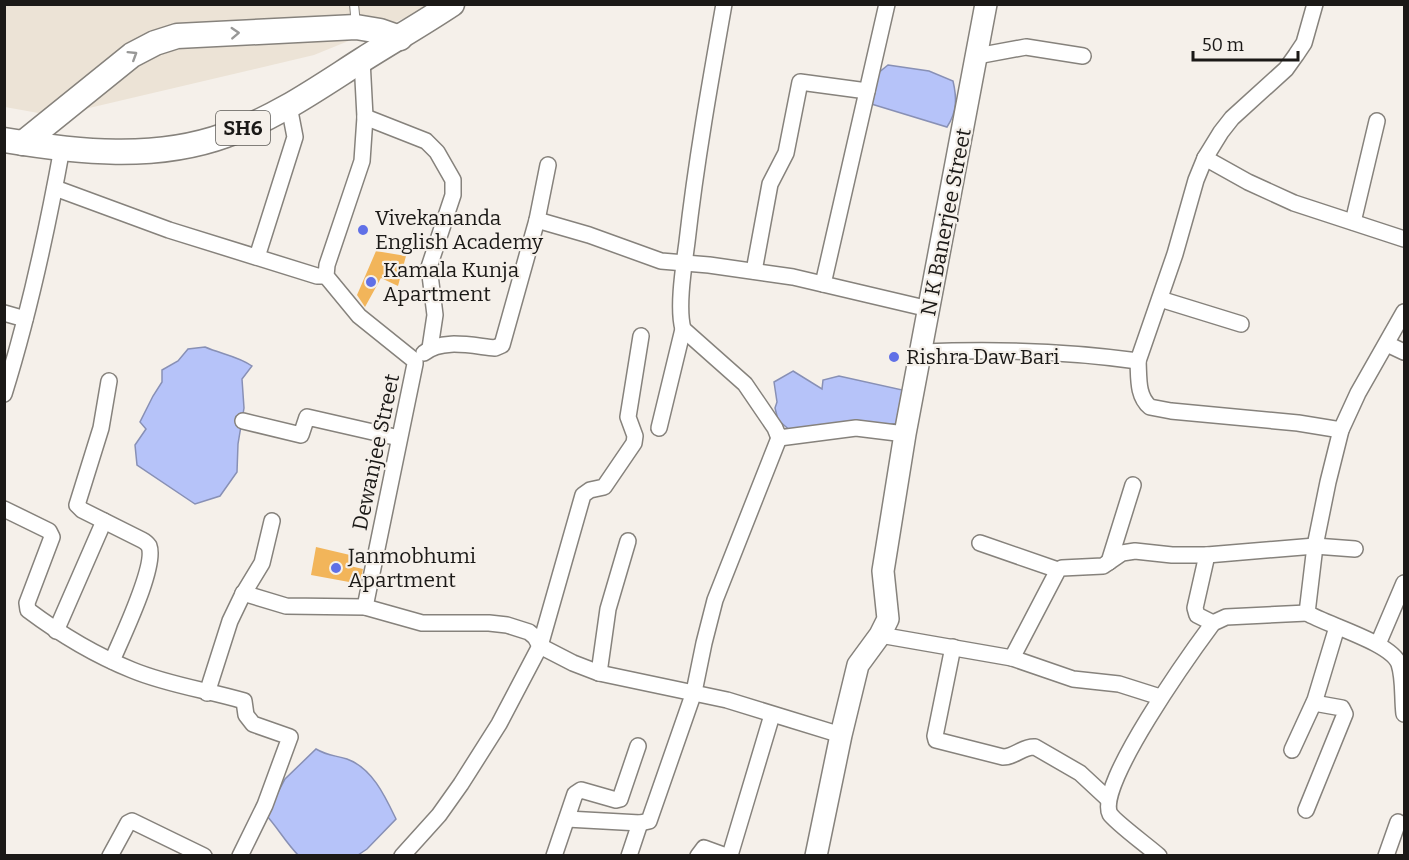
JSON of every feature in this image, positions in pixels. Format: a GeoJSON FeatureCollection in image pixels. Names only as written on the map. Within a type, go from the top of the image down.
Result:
{"type":"FeatureCollection","features":[{"type":"Feature","properties":{"kind":"main road","name":"SH6"},"geometry":{"type":"LineString","coordinates":[[14,141],[82,151],[140,151],[198,143],[226,136],[289,106],[452,4]]}},
{"type":"Feature","properties":{"kind":"main road"},"geometry":{"type":"LineString","coordinates":[[14,141],[132,55],[155,43],[177,36],[355,16],[380,31],[400,38]]}},
{"type":"Feature","properties":{"kind":"street"},"geometry":{"type":"LineString","coordinates":[[659,428],[683,329],[681,320],[684,263],[702,130],[724,4]]}},
{"type":"Feature","properties":{"kind":"street"},"geometry":{"type":"LineString","coordinates":[[823,284],[887,4]]}},
{"type":"Feature","properties":{"kind":"street","name":"N K Banerjee Street"},"geometry":{"type":"LineString","coordinates":[[816,855],[858,666],[880,635],[888,619],[884,571],[905,434],[986,4]]}},
{"type":"Feature","properties":{"kind":"street"},"geometry":{"type":"LineString","coordinates":[[1315,4],[1304,43],[1296,55],[1286,69],[1232,118],[1205,158],[1138,362],[1139,387],[1142,397],[1150,407],[1298,423],[1341,430]]}},
{"type":"Feature","properties":{"kind":"street"},"geometry":{"type":"LineString","coordinates":[[976,56],[1026,47],[1083,56]]}},
{"type":"Feature","properties":{"kind":"street"},"geometry":{"type":"LineString","coordinates":[[55,188],[169,230],[316,276],[326,276],[327,265],[362,161],[365,117],[362,60]]}},
{"type":"Feature","properties":{"kind":"street"},"geometry":{"type":"LineString","coordinates":[[754,271],[770,184],[786,153],[800,82],[867,91]]}},
{"type":"Feature","properties":{"kind":"street"},"geometry":{"type":"LineString","coordinates":[[257,256],[296,137],[289,106]]}},
{"type":"Feature","properties":{"kind":"street"},"geometry":{"type":"LineString","coordinates":[[365,117],[426,141],[437,152],[453,180],[453,195],[429,267],[435,315],[430,348]]}},
{"type":"Feature","properties":{"kind":"street"},"geometry":{"type":"LineString","coordinates":[[1353,222],[1377,121]]}},
{"type":"Feature","properties":{"kind":"street"},"geometry":{"type":"LineString","coordinates":[[4,394],[25,319],[62,148]]}},
{"type":"Feature","properties":{"kind":"street"},"geometry":{"type":"LineString","coordinates":[[1205,158],[1248,182],[1288,200],[1404,239]]}},
{"type":"Feature","properties":{"kind":"street"},"geometry":{"type":"LineString","coordinates":[[414,361],[430,348],[443,345],[495,348],[502,345],[537,220],[548,165]]}},
{"type":"Feature","properties":{"kind":"street"},"geometry":{"type":"LineString","coordinates":[[537,220],[589,235],[661,261],[754,271],[823,284],[929,309]]}},
{"type":"Feature","properties":{"kind":"street","name":"Dewanjee Street"},"geometry":{"type":"LineString","coordinates":[[326,276],[359,316],[414,361],[415,369],[365,607]]}},
{"type":"Feature","properties":{"kind":"street"},"geometry":{"type":"LineString","coordinates":[[1160,299],[1241,324]]}},
{"type":"Feature","properties":{"kind":"street"},"geometry":{"type":"LineString","coordinates":[[1307,613],[1315,546],[1341,430],[1358,393],[1404,312]]}},
{"type":"Feature","properties":{"kind":"street"},"geometry":{"type":"LineString","coordinates":[[4,313],[25,319]]}},
{"type":"Feature","properties":{"kind":"street"},"geometry":{"type":"LineString","coordinates":[[567,819],[640,823],[650,818],[694,692],[715,600],[779,438],[775,428],[745,384],[683,329]]}},
{"type":"Feature","properties":{"kind":"street"},"geometry":{"type":"LineString","coordinates":[[402,855],[440,815],[461,784],[499,724],[540,646],[583,495],[590,490],[604,487],[635,439],[628,417],[641,336]]}},
{"type":"Feature","properties":{"kind":"street"},"geometry":{"type":"LineString","coordinates":[[1387,344],[1404,352]]}},
{"type":"Feature","properties":{"kind":"street"},"geometry":{"type":"LineString","coordinates":[[922,352],[1004,351],[1092,356],[1138,362]]}},
{"type":"Feature","properties":{"kind":"street"},"geometry":{"type":"LineString","coordinates":[[109,381],[102,428],[77,502],[79,508],[148,544],[150,552],[139,596],[112,661]]}},
{"type":"Feature","properties":{"kind":"street"},"geometry":{"type":"LineString","coordinates":[[243,421],[301,435],[307,417],[399,438]]}},
{"type":"Feature","properties":{"kind":"street"},"geometry":{"type":"LineString","coordinates":[[779,438],[848,429],[872,429],[905,434]]}},
{"type":"Feature","properties":{"kind":"street"},"geometry":{"type":"LineString","coordinates":[[1109,562],[1133,485]]}},
{"type":"Feature","properties":{"kind":"street"},"geometry":{"type":"LineString","coordinates":[[4,509],[51,534],[52,542],[27,606],[28,610],[56,631],[133,671],[207,693],[244,701],[246,715],[254,724],[290,737],[266,805],[240,855]]}},
{"type":"Feature","properties":{"kind":"street"},"geometry":{"type":"LineString","coordinates":[[56,631],[104,521]]}},
{"type":"Feature","properties":{"kind":"street"},"geometry":{"type":"LineString","coordinates":[[207,693],[226,631],[243,593],[262,563],[272,521]]}},
{"type":"Feature","properties":{"kind":"street"},"geometry":{"type":"LineString","coordinates":[[599,673],[608,609],[628,541]]}},
{"type":"Feature","properties":{"kind":"street"},"geometry":{"type":"LineString","coordinates":[[980,543],[1058,570],[1101,566],[1122,553],[1135,551],[1172,555],[1207,555],[1315,546],[1355,549]]}},
{"type":"Feature","properties":{"kind":"street"},"geometry":{"type":"LineString","coordinates":[[1207,555],[1195,608],[1197,615],[1213,623]]}},
{"type":"Feature","properties":{"kind":"street"},"geometry":{"type":"LineString","coordinates":[[1012,658],[1058,570]]}},
{"type":"Feature","properties":{"kind":"street"},"geometry":{"type":"LineString","coordinates":[[1378,644],[1404,583]]}},
{"type":"Feature","properties":{"kind":"street"},"geometry":{"type":"LineString","coordinates":[[243,593],[286,606],[365,607],[416,622],[498,623],[529,632],[540,646],[599,673],[727,700],[841,735]]}},
{"type":"Feature","properties":{"kind":"street"},"geometry":{"type":"LineString","coordinates":[[1159,855],[1111,815],[1108,799],[1138,735],[1160,697],[1213,623],[1226,616],[1307,613],[1378,644],[1403,660],[1404,714]]}},
{"type":"Feature","properties":{"kind":"street"},"geometry":{"type":"LineString","coordinates":[[1292,750],[1314,703],[1337,627]]}},
{"type":"Feature","properties":{"kind":"street"},"geometry":{"type":"LineString","coordinates":[[880,635],[1012,658],[1073,679],[1119,684],[1160,697]]}},
{"type":"Feature","properties":{"kind":"street"},"geometry":{"type":"LineString","coordinates":[[953,647],[936,740],[1003,757],[1011,757],[1030,747],[1035,747],[1080,773],[1108,799]]}},
{"type":"Feature","properties":{"kind":"street"},"geometry":{"type":"LineString","coordinates":[[1306,810],[1345,714],[1342,708],[1314,703]]}},
{"type":"Feature","properties":{"kind":"street"},"geometry":{"type":"LineString","coordinates":[[698,855],[704,848],[727,855],[731,852],[772,715]]}},
{"type":"Feature","properties":{"kind":"street"},"geometry":{"type":"LineString","coordinates":[[554,855],[575,794],[579,790],[616,800],[620,799],[638,746]]}},
{"type":"Feature","properties":{"kind":"street"},"geometry":{"type":"LineString","coordinates":[[110,855],[128,823],[132,821],[204,855]]}},
{"type":"Feature","properties":{"kind":"street"},"geometry":{"type":"LineString","coordinates":[[1386,855],[1398,822]]}},
{"type":"Feature","properties":{"kind":"street"},"geometry":{"type":"LineString","coordinates":[[629,855],[640,823]]}},
{"type":"Feature","properties":{"kind":"shaded area"},"geometry":{"type":"Polygon","coordinates":[[[4,5],[437,5],[314,55],[55,116],[5,107],[4,5]]]}},
{"type":"Feature","properties":{"kind":"water"},"geometry":{"type":"Polygon","coordinates":[[[888,65],[929,71],[953,81],[955,105],[953,116],[947,127],[868,103],[877,74],[888,65]]]}},
{"type":"Feature","properties":{"kind":"water"},"geometry":{"type":"Polygon","coordinates":[[[205,347],[235,357],[252,366],[242,379],[244,408],[238,444],[237,472],[220,496],[195,504],[137,465],[135,445],[146,429],[140,422],[162,382],[162,370],[178,361],[188,349],[205,347]]]}},
{"type":"Feature","properties":{"kind":"water"},"geometry":{"type":"Polygon","coordinates":[[[793,371],[822,389],[823,380],[839,376],[907,391],[904,423],[792,432],[778,420],[774,382],[793,371]]]}},
{"type":"Feature","properties":{"kind":"water"},"geometry":{"type":"Polygon","coordinates":[[[316,749],[347,759],[364,769],[377,784],[396,819],[367,849],[358,855],[299,856],[266,815],[285,779],[316,749]]]}},
{"type":"Feature","properties":{"kind":"building","name":"Kamala Kunja Apartment"},"geometry":{"type":"Polygon","coordinates":[[[376,251],[406,256],[398,286],[381,278],[365,307],[357,295],[376,251]]]}},
{"type":"Feature","properties":{"kind":"building","name":"Janmobhumi Apartment"},"geometry":{"type":"Polygon","coordinates":[[[316,547],[350,555],[350,566],[363,569],[360,584],[311,575],[316,547]]]}},
{"type":"Feature","properties":{"kind":"place","name":"Vivekananda English Academy"},"geometry":{"type":"Point","coordinates":[363,230]}},
{"type":"Feature","properties":{"kind":"place","name":"Kamala Kunja Apartment"},"geometry":{"type":"Point","coordinates":[371,282]}},
{"type":"Feature","properties":{"kind":"place","name":"Rishra Daw Bari"},"geometry":{"type":"Point","coordinates":[894,357]}},
{"type":"Feature","properties":{"kind":"place","name":"Janmobhumi Apartment"},"geometry":{"type":"Point","coordinates":[336,568]}}]}
